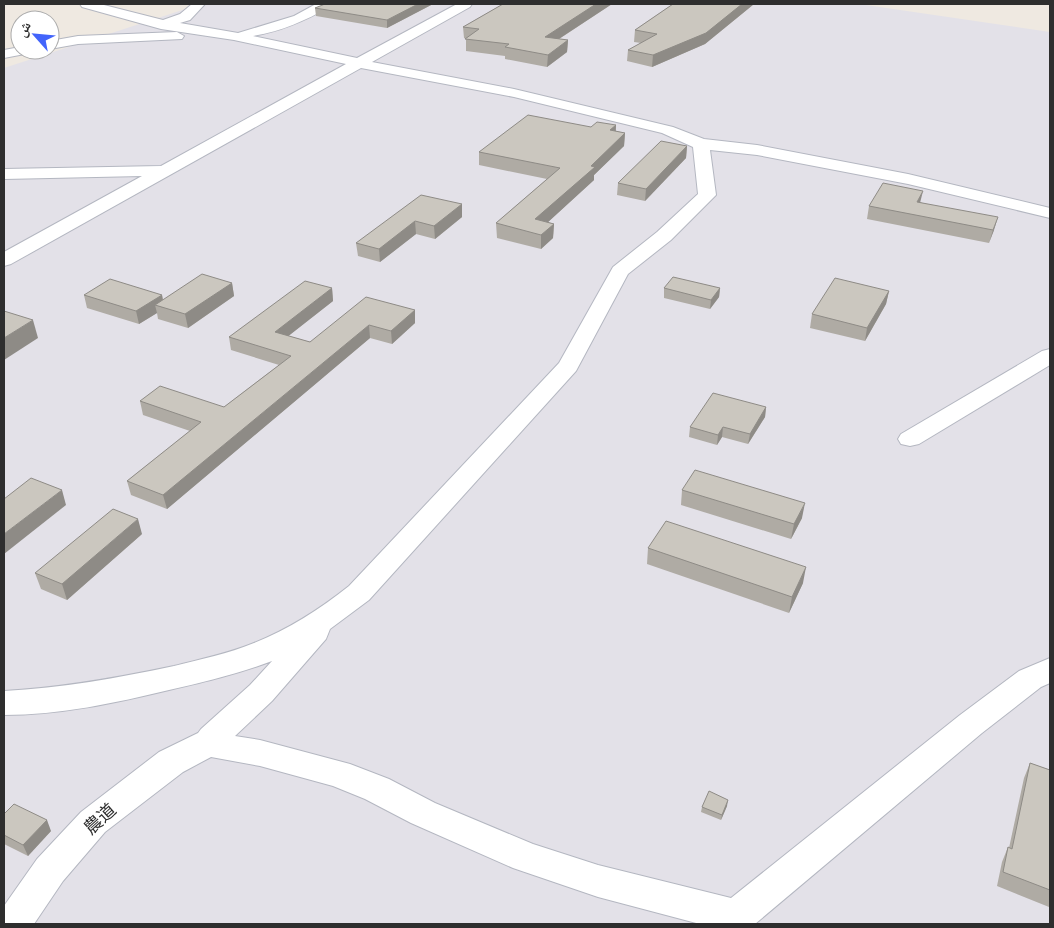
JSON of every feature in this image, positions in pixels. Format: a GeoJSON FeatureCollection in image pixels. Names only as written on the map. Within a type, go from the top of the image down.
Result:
{"type":"FeatureCollection","features":[{"type":"Feature","properties":{"kind":"street"},"geometry":{"type":"LineString","coordinates":[[75,4],[89,4],[164,24],[514,93],[667,130],[701,144],[757,150],[908,179],[1028,209],[1050,212]]}},
{"type":"Feature","properties":{"kind":"street"},"geometry":{"type":"LineString","coordinates":[[78,40],[227,35],[270,29],[299,19],[325,4]]}},
{"type":"Feature","properties":{"kind":"street"},"geometry":{"type":"LineString","coordinates":[[4,260],[466,4]]}},
{"type":"Feature","properties":{"kind":"street"},"geometry":{"type":"LineString","coordinates":[[132,16],[193,7]]}},
{"type":"Feature","properties":{"kind":"street"},"geometry":{"type":"LineString","coordinates":[[60,43],[164,24],[185,17],[193,7]]}},
{"type":"Feature","properties":{"kind":"street"},"geometry":{"type":"LineString","coordinates":[[4,703],[92,695],[203,671],[265,651],[298,635],[327,618],[359,593],[568,366],[620,271],[664,236],[707,195],[701,144]]}},
{"type":"Feature","properties":{"kind":"street"},"geometry":{"type":"LineString","coordinates":[[4,174],[164,171]]}},
{"type":"Feature","properties":{"kind":"street"},"geometry":{"type":"LineString","coordinates":[[1028,209],[1050,222]]}},
{"type":"Feature","properties":{"kind":"street"},"geometry":{"type":"LineString","coordinates":[[910,439],[1050,356]]}},
{"type":"Feature","properties":{"kind":"street"},"geometry":{"type":"LineString","coordinates":[[327,618],[278,675],[212,738],[213,741],[220,747],[300,763],[369,786],[473,835],[562,869],[732,921],[971,724],[1030,679],[1050,669]]}},
{"type":"Feature","properties":{"kind":"street","name":"農道"},"geometry":{"type":"LineString","coordinates":[[13,924],[50,870],[93,822],[171,762],[213,741]]}},
{"type":"Feature","properties":{"kind":"shaded area"},"geometry":{"type":"Polygon","coordinates":[[[201,4],[859,4],[1050,32],[1050,924],[4,924],[4,68],[29,60],[60,60],[60,50],[201,4]]]}},
{"type":"Feature","properties":{"kind":"building"},"geometry":{"type":"Polygon","coordinates":[[[325,4],[418,4],[387,20],[315,8],[325,4]]]}},
{"type":"Feature","properties":{"kind":"building"},"geometry":{"type":"Polygon","coordinates":[[[503,4],[596,4],[545,37],[568,40],[548,55],[505,47],[509,44],[465,39],[479,29],[463,27],[503,4]]]}},
{"type":"Feature","properties":{"kind":"building"},"geometry":{"type":"Polygon","coordinates":[[[673,4],[742,4],[706,33],[653,55],[628,50],[657,34],[635,30],[673,4]]]}},
{"type":"Feature","properties":{"kind":"building"},"geometry":{"type":"Polygon","coordinates":[[[528,115],[591,127],[597,122],[616,125],[610,130],[625,133],[591,166],[595,167],[535,219],[554,224],[541,235],[496,223],[560,168],[479,152],[528,115]]]}},
{"type":"Feature","properties":{"kind":"building"},"geometry":{"type":"Polygon","coordinates":[[[661,141],[687,146],[646,189],[618,183],[661,141]]]}},
{"type":"Feature","properties":{"kind":"building"},"geometry":{"type":"Polygon","coordinates":[[[883,183],[923,191],[917,202],[998,217],[993,230],[869,206],[883,183]]]}},
{"type":"Feature","properties":{"kind":"building"},"geometry":{"type":"Polygon","coordinates":[[[421,195],[462,204],[434,226],[415,221],[379,249],[356,243],[421,195]]]}},
{"type":"Feature","properties":{"kind":"building"},"geometry":{"type":"Polygon","coordinates":[[[202,274],[232,283],[185,314],[155,305],[202,274]]]}},
{"type":"Feature","properties":{"kind":"building"},"geometry":{"type":"Polygon","coordinates":[[[673,277],[720,288],[711,300],[664,288],[673,277]]]}},
{"type":"Feature","properties":{"kind":"building"},"geometry":{"type":"Polygon","coordinates":[[[835,278],[889,291],[867,328],[812,314],[835,278]]]}},
{"type":"Feature","properties":{"kind":"building"},"geometry":{"type":"Polygon","coordinates":[[[110,279],[162,295],[136,311],[84,295],[110,279]]]}},
{"type":"Feature","properties":{"kind":"building"},"geometry":{"type":"Polygon","coordinates":[[[305,281],[332,288],[275,332],[310,342],[366,297],[415,310],[391,331],[369,325],[163,495],[127,481],[201,422],[140,401],[160,386],[224,407],[291,356],[229,337],[305,281]]]}},
{"type":"Feature","properties":{"kind":"building"},"geometry":{"type":"Polygon","coordinates":[[[4,311],[33,320],[4,338],[4,311]]]}},
{"type":"Feature","properties":{"kind":"building"},"geometry":{"type":"Polygon","coordinates":[[[713,393],[766,407],[750,434],[723,427],[718,435],[690,427],[713,393]]]}},
{"type":"Feature","properties":{"kind":"building"},"geometry":{"type":"Polygon","coordinates":[[[695,470],[805,503],[794,524],[682,490],[695,470]]]}},
{"type":"Feature","properties":{"kind":"building"},"geometry":{"type":"Polygon","coordinates":[[[31,478],[62,490],[4,534],[4,499],[31,478]]]}},
{"type":"Feature","properties":{"kind":"building"},"geometry":{"type":"Polygon","coordinates":[[[113,509],[138,519],[62,584],[35,573],[113,509]]]}},
{"type":"Feature","properties":{"kind":"building"},"geometry":{"type":"Polygon","coordinates":[[[666,521],[806,567],[792,597],[648,548],[666,521]]]}},
{"type":"Feature","properties":{"kind":"building"},"geometry":{"type":"Polygon","coordinates":[[[1030,763],[1050,770],[1050,890],[1003,872],[1008,847],[1012,849],[1030,763]]]}},
{"type":"Feature","properties":{"kind":"building"},"geometry":{"type":"Polygon","coordinates":[[[709,791],[728,800],[722,815],[702,807],[709,791]]]}},
{"type":"Feature","properties":{"kind":"building"},"geometry":{"type":"Polygon","coordinates":[[[14,804],[47,820],[23,845],[4,835],[4,814],[14,804]]]}}]}
